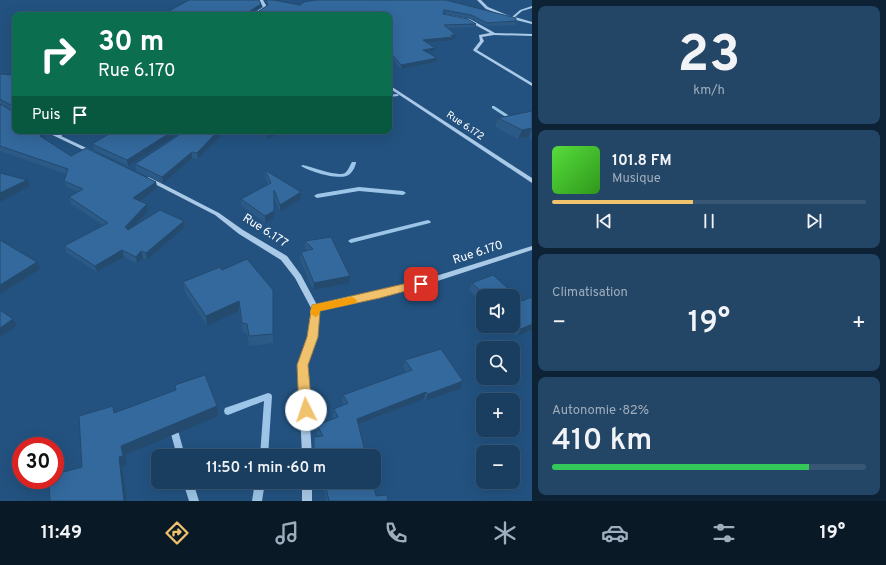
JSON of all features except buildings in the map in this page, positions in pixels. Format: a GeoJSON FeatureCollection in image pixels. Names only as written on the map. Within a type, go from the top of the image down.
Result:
{"type":"FeatureCollection","features":[{"type":"Feature","properties":{"kind":"street"},"geometry":{"type":"LineString","coordinates":[[258,12],[265,7],[261,0]]}},
{"type":"Feature","properties":{"kind":"street"},"geometry":{"type":"LineString","coordinates":[[479,0],[487,8],[513,18],[532,23]]}},
{"type":"Feature","properties":{"kind":"street"},"geometry":{"type":"LineString","coordinates":[[513,18],[515,14],[525,8],[532,7]]}},
{"type":"Feature","properties":{"kind":"street"},"geometry":{"type":"LineString","coordinates":[[444,15],[469,20],[494,34]]}},
{"type":"Feature","properties":{"kind":"street"},"geometry":{"type":"LineString","coordinates":[[532,35],[494,34],[480,36],[482,41],[475,50],[532,85]]}},
{"type":"Feature","properties":{"kind":"street","name":"Rue 6.172"},"geometry":{"type":"LineString","coordinates":[[392,88],[532,181]]}},
{"type":"Feature","properties":{"kind":"street"},"geometry":{"type":"LineString","coordinates":[[53,134],[102,157]]}},
{"type":"Feature","properties":{"kind":"street","name":"Rue 6.177"},"geometry":{"type":"LineString","coordinates":[[145,177],[217,214],[240,232],[284,258],[298,277],[315,308]]}},
{"type":"Feature","properties":{"kind":"street","name":"Rue 6.170"},"geometry":{"type":"LineString","coordinates":[[315,308],[407,288],[532,248]]}},
{"type":"Feature","properties":{"kind":"street"},"geometry":{"type":"LineString","coordinates":[[307,449],[302,365],[312,337],[315,308]]}},
{"type":"Feature","properties":{"kind":"street"},"geometry":{"type":"LineString","coordinates":[[307,489],[307,501]]}},
{"type":"Feature","properties":{"kind":"waterway"},"geometry":{"type":"LineString","coordinates":[[392,96],[397,95]]}},
{"type":"Feature","properties":{"kind":"waterway"},"geometry":{"type":"LineString","coordinates":[[493,107],[514,120]]}},
{"type":"Feature","properties":{"kind":"waterway"},"geometry":{"type":"LineString","coordinates":[[303,166],[325,173],[343,175],[348,173],[354,163]]}},
{"type":"Feature","properties":{"kind":"waterway"},"geometry":{"type":"LineString","coordinates":[[317,196],[359,189],[403,193]]}},
{"type":"Feature","properties":{"kind":"waterway"},"geometry":{"type":"LineString","coordinates":[[351,241],[428,222]]}},
{"type":"Feature","properties":{"kind":"waterway"},"geometry":{"type":"LineString","coordinates":[[228,411],[268,396],[264,449]]}},
{"type":"Feature","properties":{"kind":"waterway"},"geometry":{"type":"LineString","coordinates":[[175,434],[179,449]]}},
{"type":"Feature","properties":{"kind":"waterway"},"geometry":{"type":"LineString","coordinates":[[190,489],[194,501]]}},
{"type":"Feature","properties":{"kind":"waterway"},"geometry":{"type":"LineString","coordinates":[[257,501],[259,489]]}},
{"type":"Feature","properties":{"kind":"slow traffic"},"geometry":{"type":"LineString","coordinates":[[315,313],[315,308],[352,300]]}},
{"type":"Feature","properties":{"kind":"route"},"geometry":{"type":"LineString","coordinates":[[306,410],[302,365],[312,337],[315,308],[380,295],[421,284]]}}]}
